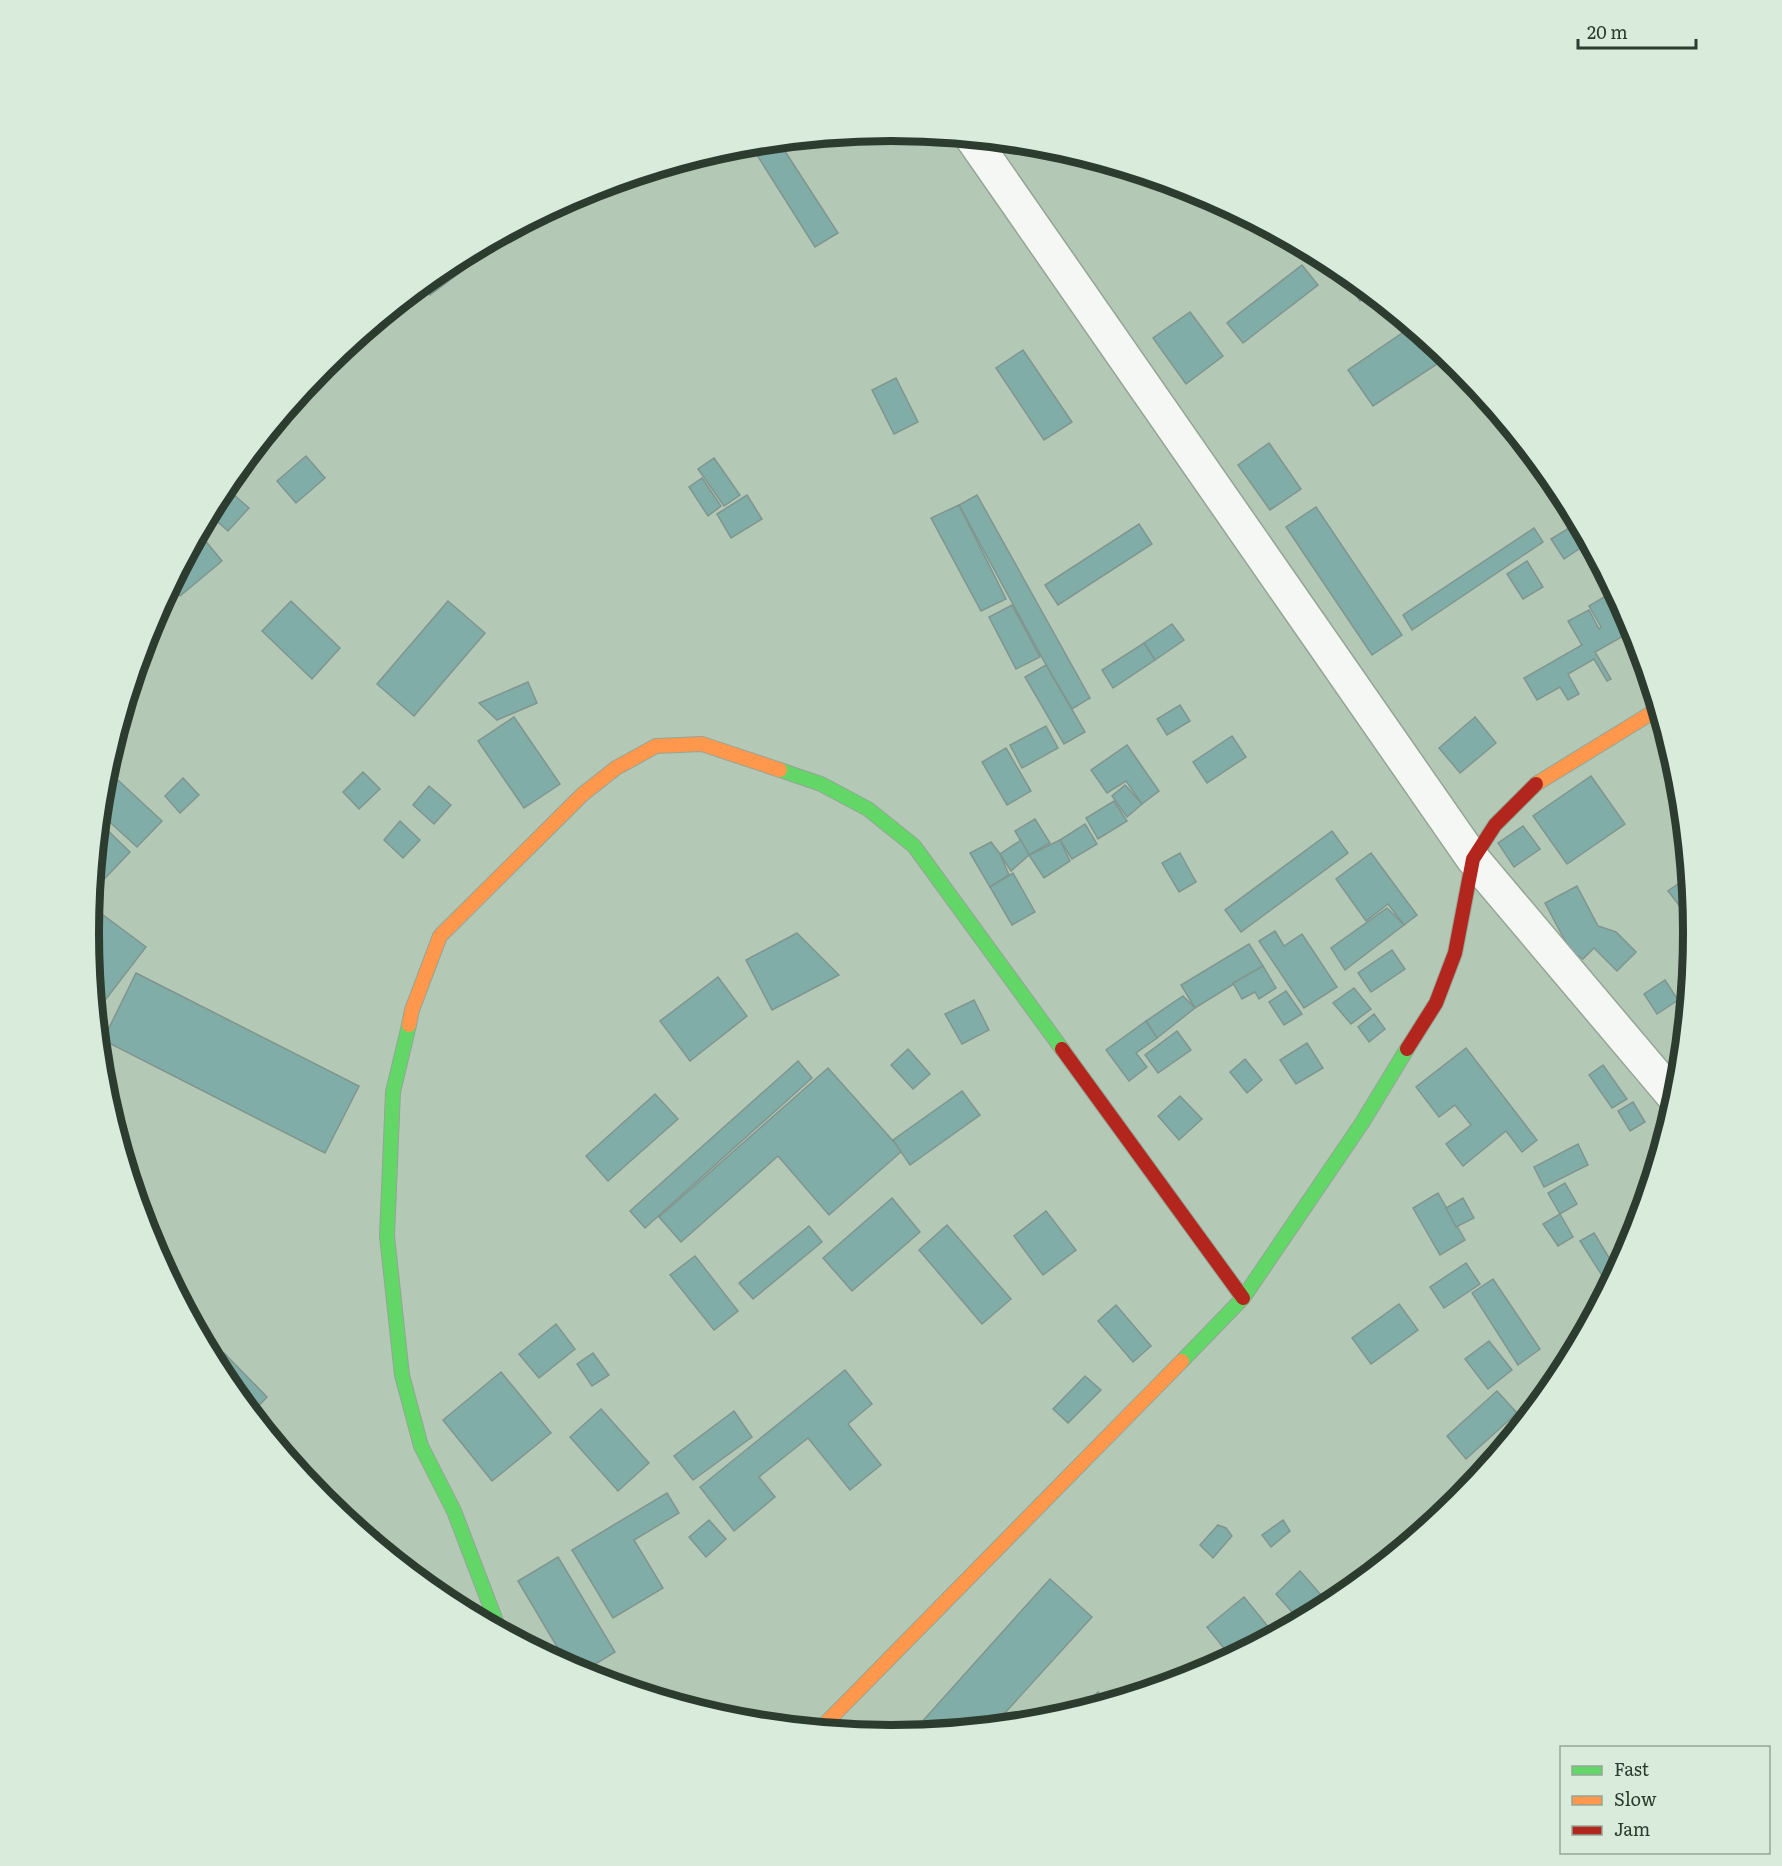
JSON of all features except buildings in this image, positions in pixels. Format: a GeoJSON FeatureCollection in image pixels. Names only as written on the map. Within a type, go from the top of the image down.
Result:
{"type":"FeatureCollection","features":[{"type":"Feature","properties":{"kind":"street"},"geometry":{"type":"LineString","coordinates":[[978,146],[1473,859],[1668,1089]]}},
{"type":"Feature","properties":{"kind":"street"},"geometry":{"type":"LineString","coordinates":[[827,1722],[1243,1298],[1362,1123],[1436,1003],[1455,953],[1473,859],[1495,825],[1537,783],[1651,713]]}},
{"type":"Feature","properties":{"kind":"street"},"geometry":{"type":"LineString","coordinates":[[495,1619],[454,1511],[421,1446],[402,1375],[387,1236],[393,1092],[412,1010],[440,936],[583,794],[616,768],[656,746],[702,744],[821,784],[868,809],[914,846],[1243,1298]]}},
{"type":"Feature","properties":{"kind":"traffic: fast"},"geometry":{"type":"LineString","coordinates":[[780,770],[821,784],[868,809],[914,846],[1062,1049]]}},
{"type":"Feature","properties":{"kind":"traffic: fast"},"geometry":{"type":"LineString","coordinates":[[409,1025],[393,1092],[387,1236],[402,1375],[421,1446],[454,1511],[495,1619]]}},
{"type":"Feature","properties":{"kind":"traffic: fast"},"geometry":{"type":"LineString","coordinates":[[1182,1361],[1243,1298],[1362,1123],[1407,1049]]}},
{"type":"Feature","properties":{"kind":"traffic: slow"},"geometry":{"type":"LineString","coordinates":[[1536,784],[1651,713]]}},
{"type":"Feature","properties":{"kind":"traffic: slow"},"geometry":{"type":"LineString","coordinates":[[409,1025],[412,1010],[440,936],[583,794],[616,768],[656,746],[702,744],[780,770]]}},
{"type":"Feature","properties":{"kind":"traffic: slow"},"geometry":{"type":"LineString","coordinates":[[827,1722],[1182,1361]]}},
{"type":"Feature","properties":{"kind":"traffic: jam"},"geometry":{"type":"LineString","coordinates":[[1407,1049],[1436,1003],[1455,953],[1473,859],[1495,825],[1536,784]]}},
{"type":"Feature","properties":{"kind":"traffic: jam"},"geometry":{"type":"LineString","coordinates":[[1062,1049],[1243,1298]]}}]}
